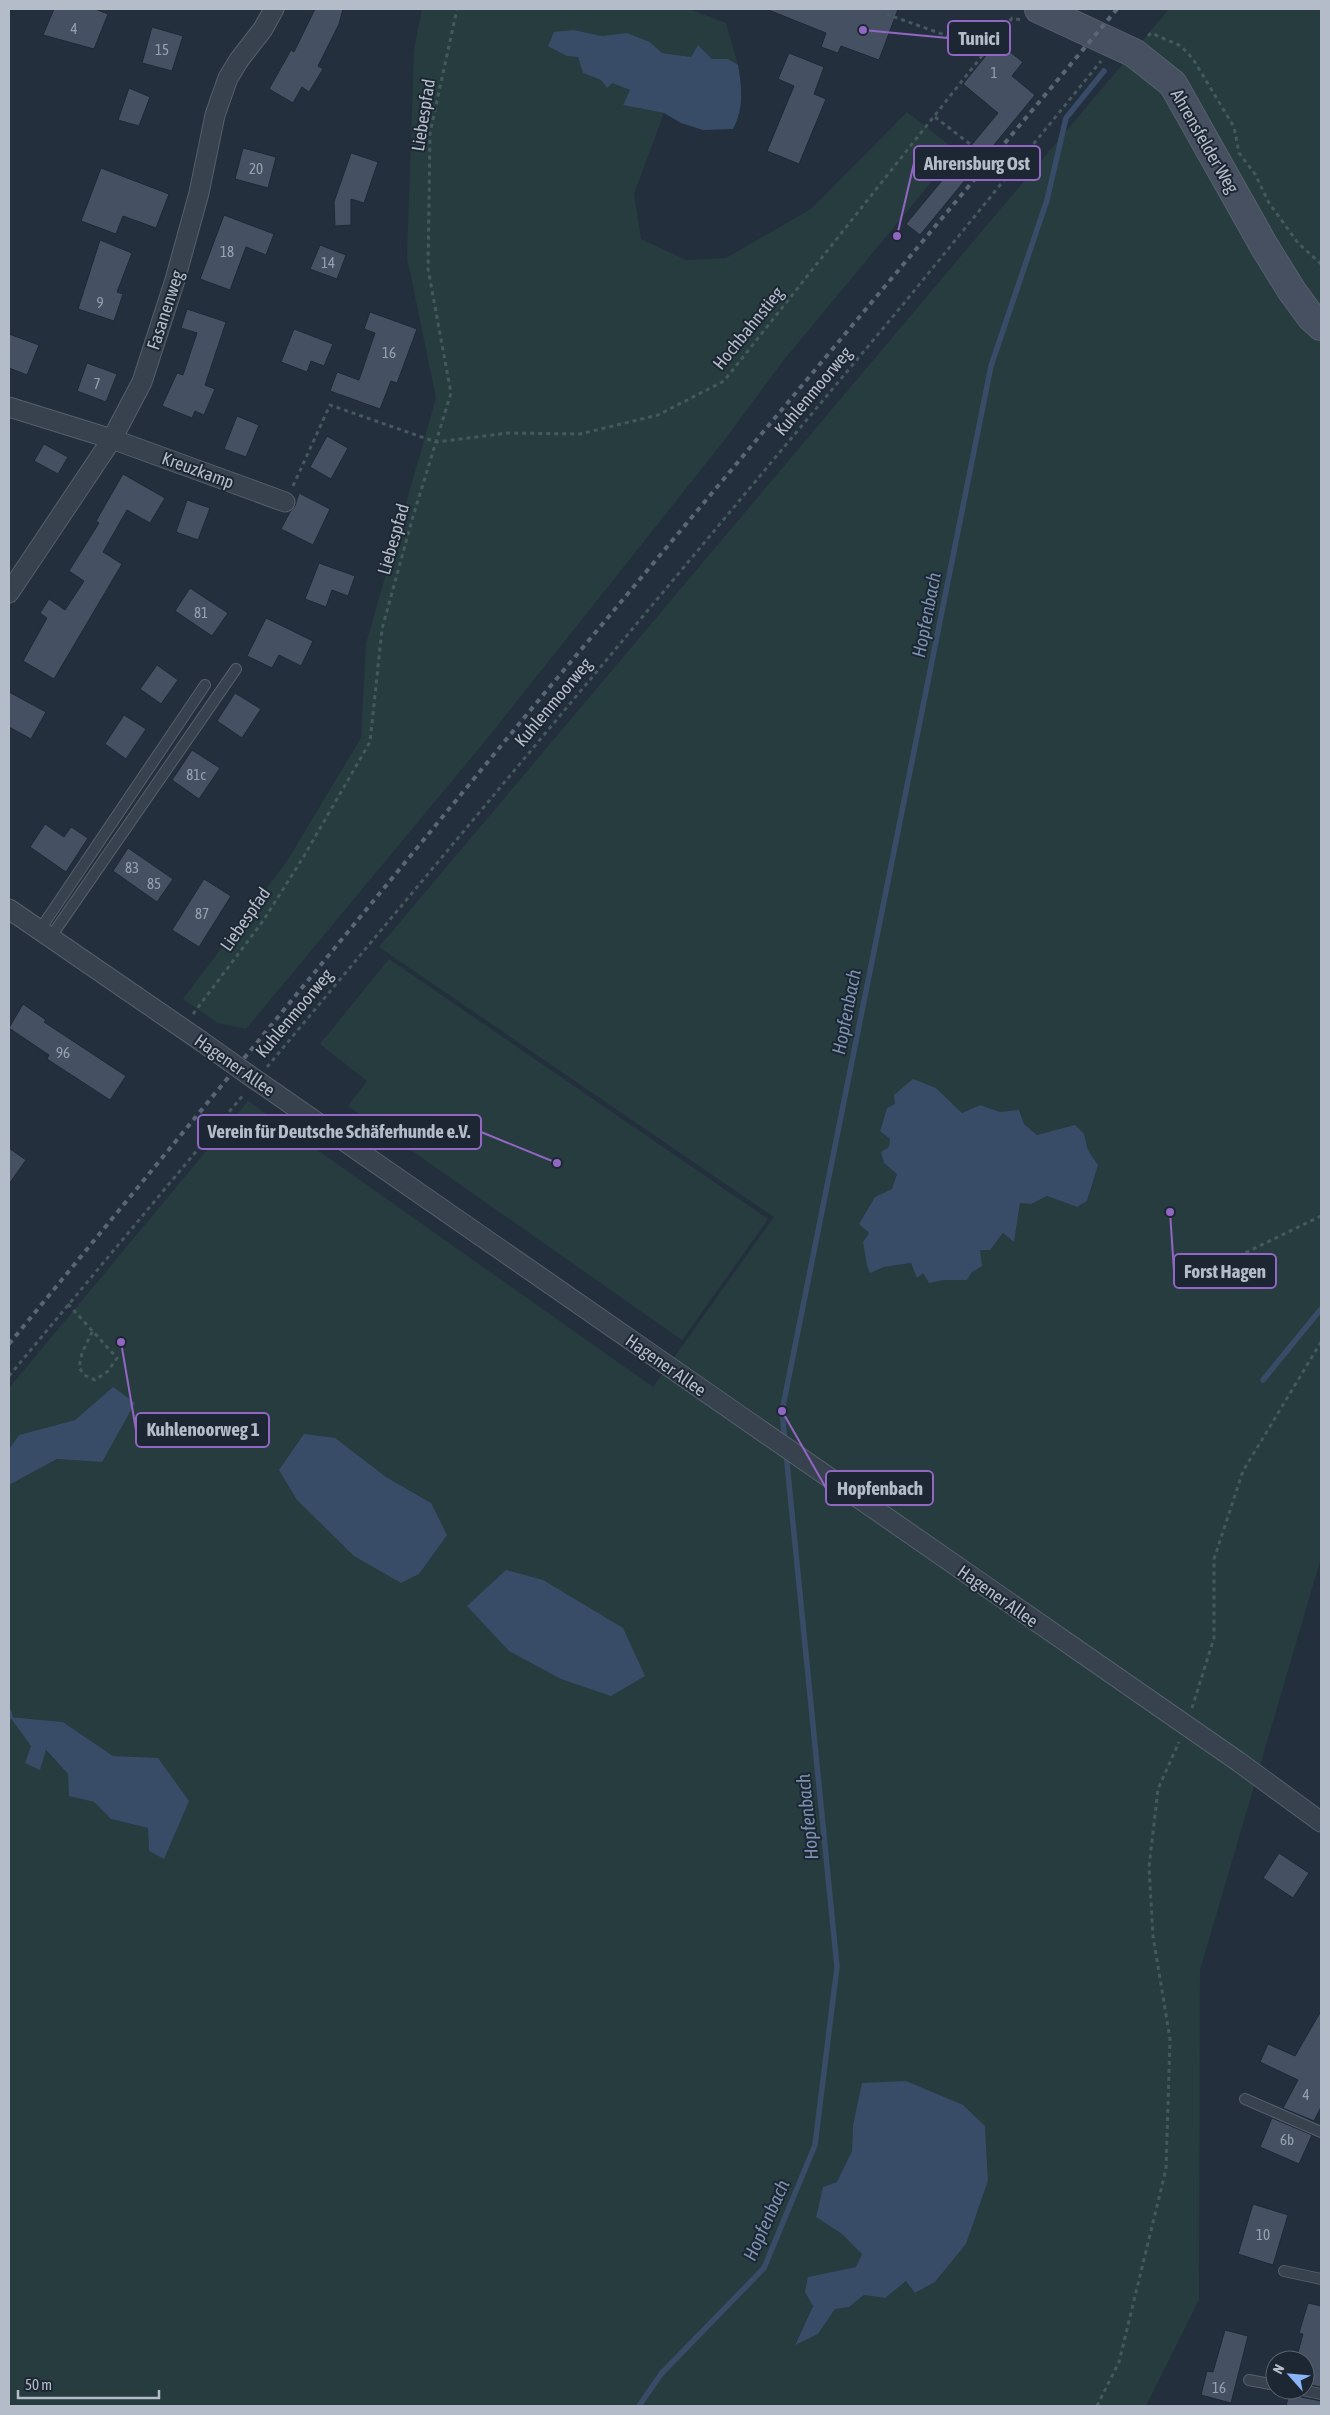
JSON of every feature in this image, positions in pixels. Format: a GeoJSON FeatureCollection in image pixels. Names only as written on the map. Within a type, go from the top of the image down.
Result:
{"type":"FeatureCollection","features":[{"type":"Feature","properties":{"kind":"street","name":"Fasanenweg"},"geometry":{"type":"LineString","coordinates":[[9,593],[112,439],[142,382],[175,280],[199,193],[216,114],[228,78],[238,60],[263,29],[274,9]]}},
{"type":"Feature","properties":{"kind":"street","name":"Ahrensfelder Weg"},"geometry":{"type":"LineString","coordinates":[[1039,9],[1125,48],[1173,84],[1264,246],[1297,298],[1311,317],[1321,326]]}},
{"type":"Feature","properties":{"kind":"street","name":"Kreuzkamp"},"geometry":{"type":"LineString","coordinates":[[9,407],[112,439],[285,502]]}},
{"type":"Feature","properties":{"kind":"street","name":"Hagener Allee"},"geometry":{"type":"LineString","coordinates":[[9,910],[201,1041],[1186,1726],[1321,1822]]}},
{"type":"Feature","properties":{"kind":"lane"},"geometry":{"type":"LineString","coordinates":[[45,935],[236,669]]}},
{"type":"Feature","properties":{"kind":"lane"},"geometry":{"type":"LineString","coordinates":[[45,935],[205,685]]}},
{"type":"Feature","properties":{"kind":"lane"},"geometry":{"type":"LineString","coordinates":[[1244,2098],[1321,2132]]}},
{"type":"Feature","properties":{"kind":"lane"},"geometry":{"type":"LineString","coordinates":[[1284,2271],[1321,2279]]}},
{"type":"Feature","properties":{"kind":"lane"},"geometry":{"type":"LineString","coordinates":[[1249,2380],[1265,2383]]}},
{"type":"Feature","properties":{"kind":"path","name":"Liebespfad"},"geometry":{"type":"LineString","coordinates":[[182,1028],[263,921],[304,856],[370,742],[382,629],[450,393],[428,269],[430,133],[457,9]]}},
{"type":"Feature","properties":{"kind":"path"},"geometry":{"type":"LineString","coordinates":[[886,14],[956,40]]}},
{"type":"Feature","properties":{"kind":"path","name":"Hochbahnstieg"},"geometry":{"type":"LineString","coordinates":[[285,502],[330,406],[436,442],[508,433],[580,434],[658,415],[724,381],[1012,18]]}},
{"type":"Feature","properties":{"kind":"path","name":"Kuhlenmoorweg"},"geometry":{"type":"LineString","coordinates":[[9,1376],[251,1077],[972,221],[1125,48],[1151,33],[1181,46],[1193,59],[1234,127],[1239,153],[1255,174],[1269,203],[1298,243],[1321,264]]}},
{"type":"Feature","properties":{"kind":"path"},"geometry":{"type":"LineString","coordinates":[[935,117],[979,151]]}},
{"type":"Feature","properties":{"kind":"path"},"geometry":{"type":"LineString","coordinates":[[1224,1263],[1321,1216]]}},
{"type":"Feature","properties":{"kind":"path"},"geometry":{"type":"LineString","coordinates":[[68,1304],[93,1330],[117,1358],[108,1371],[95,1380],[86,1376],[78,1368],[82,1353],[93,1330]]}},
{"type":"Feature","properties":{"kind":"path"},"geometry":{"type":"LineString","coordinates":[[1097,2406],[1119,2362],[1166,2169],[1170,2039],[1152,1936],[1149,1867],[1158,1788],[1186,1726],[1214,1638],[1214,1559],[1243,1471],[1321,1342]]}},
{"type":"Feature","properties":{"kind":"green space"},"geometry":{"type":"Polygon","coordinates":[[[422,9],[689,9],[726,23],[738,65],[728,59],[712,59],[698,45],[691,57],[662,53],[650,42],[627,33],[602,36],[574,30],[567,56],[578,57],[583,73],[601,80],[606,87],[612,83],[630,90],[623,105],[664,113],[634,194],[641,239],[686,260],[726,258],[811,209],[907,112],[957,151],[783,361],[723,442],[486,740],[246,1029],[218,1023],[183,999],[287,861],[361,738],[366,644],[436,398],[407,257],[414,50],[422,9]]]}},
{"type":"Feature","properties":{"kind":"green space"},"geometry":{"type":"Polygon","coordinates":[[[1169,9],[1321,9],[1321,1558],[1200,1970],[1199,2300],[1146,2406],[9,2406],[9,1485],[57,1459],[102,1462],[113,1387],[75,1420],[19,1435],[9,1449],[9,1388],[248,1101],[653,1387],[774,1217],[379,947],[1169,9]],[[936,1088],[887,1108],[880,1130],[890,1139],[889,1147],[897,1173],[892,1189],[875,1197],[859,1224],[869,1233],[863,1242],[884,1267],[911,1263],[917,1277],[923,1273],[929,1283],[944,1280],[967,1280],[980,1250],[998,1240],[1003,1233],[1014,1242],[1020,1203],[1031,1204],[1047,1196],[1077,1207],[1087,1201],[1098,1165],[1088,1150],[1084,1134],[1070,1128],[1037,1135],[1024,1124],[1019,1110],[1000,1112],[980,1105],[962,1113],[936,1088]],[[304,1434],[431,1503],[386,1477],[304,1434]],[[11,1717],[31,1746],[25,1763],[45,1750],[68,1774],[70,1796],[94,1802],[111,1819],[148,1828],[149,1851],[164,1858],[158,1759],[113,1756],[63,1722],[11,1717]],[[853,2125],[852,2151],[837,2183],[823,2187],[816,2217],[842,2234],[863,2254],[857,2267],[808,2277],[813,2305],[795,2344],[818,2334],[835,2309],[849,2307],[864,2295],[885,2298],[906,2281],[916,2293],[935,2282],[966,2244],[988,2181],[985,2126],[853,2125]]]}},
{"type":"Feature","properties":{"kind":"green space"},"geometry":{"type":"Polygon","coordinates":[[[389,959],[768,1219],[682,1340],[348,1106],[367,1081],[320,1044],[389,959]]]}},
{"type":"Feature","properties":{"kind":"water"},"geometry":{"type":"Polygon","coordinates":[[[574,30],[602,36],[627,33],[650,42],[662,53],[691,57],[698,45],[712,59],[728,59],[738,65],[741,98],[737,121],[733,129],[703,130],[681,123],[664,113],[623,105],[630,90],[612,83],[607,88],[601,80],[583,73],[578,57],[567,56],[548,46],[554,32],[574,30]]]}},
{"type":"Feature","properties":{"kind":"water"},"geometry":{"type":"Polygon","coordinates":[[[913,1079],[936,1088],[962,1113],[980,1105],[1000,1112],[1019,1110],[1024,1124],[1037,1135],[1075,1125],[1084,1134],[1088,1150],[1098,1165],[1087,1201],[1077,1207],[1047,1196],[1031,1204],[1020,1203],[1014,1242],[1003,1233],[990,1250],[980,1250],[982,1266],[972,1272],[967,1280],[944,1280],[929,1283],[923,1273],[917,1278],[911,1263],[884,1267],[870,1273],[863,1242],[869,1233],[859,1224],[875,1197],[892,1189],[897,1174],[884,1163],[881,1152],[889,1147],[890,1139],[880,1131],[887,1108],[895,1104],[894,1095],[913,1079]]]}},
{"type":"Feature","properties":{"kind":"water"},"geometry":{"type":"Polygon","coordinates":[[[113,1387],[135,1403],[102,1462],[57,1459],[9,1485],[9,1449],[19,1435],[75,1420],[113,1387]]]}},
{"type":"Feature","properties":{"kind":"water"},"geometry":{"type":"Polygon","coordinates":[[[304,1434],[335,1438],[386,1477],[431,1503],[447,1535],[419,1574],[401,1583],[354,1556],[297,1500],[279,1470],[304,1434]]]}},
{"type":"Feature","properties":{"kind":"water"},"geometry":{"type":"Polygon","coordinates":[[[506,1570],[543,1580],[623,1628],[645,1676],[611,1696],[561,1679],[509,1651],[467,1606],[506,1570]]]}},
{"type":"Feature","properties":{"kind":"water"},"geometry":{"type":"Polygon","coordinates":[[[10,1717],[63,1722],[113,1756],[158,1758],[189,1801],[164,1859],[149,1851],[148,1828],[111,1819],[94,1802],[69,1796],[68,1774],[46,1750],[40,1770],[25,1763],[31,1746],[10,1717]]]}},
{"type":"Feature","properties":{"kind":"water"},"geometry":{"type":"Polygon","coordinates":[[[906,2081],[963,2105],[985,2126],[988,2181],[966,2244],[935,2282],[915,2293],[906,2281],[885,2298],[864,2295],[849,2307],[835,2309],[818,2334],[795,2345],[813,2306],[805,2292],[808,2277],[856,2267],[862,2254],[842,2234],[816,2217],[823,2187],[837,2182],[852,2151],[853,2125],[862,2083],[906,2081]]]}},
{"type":"Feature","properties":{"kind":"building"},"geometry":{"type":"Polygon","coordinates":[[[54,9],[95,9],[108,14],[94,49],[43,35],[54,9]]]}},
{"type":"Feature","properties":{"kind":"building"},"geometry":{"type":"Polygon","coordinates":[[[315,9],[343,9],[339,24],[318,66],[323,69],[309,92],[302,87],[293,103],[269,89],[291,50],[294,52],[315,9]]]}},
{"type":"Feature","properties":{"kind":"building"},"geometry":{"type":"Polygon","coordinates":[[[766,9],[898,9],[879,60],[841,46],[838,53],[821,47],[826,33],[766,9]]]}},
{"type":"Feature","properties":{"kind":"building"},"geometry":{"type":"Polygon","coordinates":[[[152,27],[183,36],[172,71],[142,63],[152,27]]]}},
{"type":"Feature","properties":{"kind":"building"},"geometry":{"type":"Polygon","coordinates":[[[997,42],[1023,62],[1012,76],[1035,95],[920,235],[906,224],[998,113],[963,84],[997,42]]]}},
{"type":"Feature","properties":{"kind":"building"},"geometry":{"type":"Polygon","coordinates":[[[789,53],[824,67],[814,94],[826,99],[799,164],[767,151],[794,86],[778,79],[789,53]]]}},
{"type":"Feature","properties":{"kind":"building"},"geometry":{"type":"Polygon","coordinates":[[[129,88],[150,97],[139,126],[118,120],[129,88]]]}},
{"type":"Feature","properties":{"kind":"building"},"geometry":{"type":"Polygon","coordinates":[[[243,148],[276,157],[268,188],[235,179],[243,148]]]}},
{"type":"Feature","properties":{"kind":"building"},"geometry":{"type":"Polygon","coordinates":[[[351,153],[378,162],[364,203],[351,199],[351,225],[335,226],[334,202],[351,153]]]}},
{"type":"Feature","properties":{"kind":"building"},"geometry":{"type":"Polygon","coordinates":[[[101,168],[169,194],[156,228],[123,216],[116,234],[81,221],[101,168]]]}},
{"type":"Feature","properties":{"kind":"building"},"geometry":{"type":"Polygon","coordinates":[[[224,215],[274,234],[266,255],[246,247],[230,290],[200,279],[224,215]]]}},
{"type":"Feature","properties":{"kind":"building"},"geometry":{"type":"Polygon","coordinates":[[[100,240],[132,253],[117,292],[123,294],[114,321],[78,309],[100,240]]]}},
{"type":"Feature","properties":{"kind":"building"},"geometry":{"type":"Polygon","coordinates":[[[320,245],[346,255],[337,279],[310,269],[320,245]]]}},
{"type":"Feature","properties":{"kind":"building"},"geometry":{"type":"Polygon","coordinates":[[[187,309],[226,322],[205,385],[215,389],[204,415],[195,411],[192,418],[162,406],[177,373],[183,375],[197,333],[181,328],[187,309]]]}},
{"type":"Feature","properties":{"kind":"building"},"geometry":{"type":"Polygon","coordinates":[[[370,312],[417,329],[397,383],[391,381],[380,409],[330,391],[337,372],[359,380],[375,333],[364,329],[370,312]]]}},
{"type":"Feature","properties":{"kind":"building"},"geometry":{"type":"Polygon","coordinates":[[[294,329],[333,344],[324,366],[311,361],[307,372],[281,362],[294,329]]]}},
{"type":"Feature","properties":{"kind":"building"},"geometry":{"type":"Polygon","coordinates":[[[9,334],[39,345],[27,375],[9,368],[9,334]]]}},
{"type":"Feature","properties":{"kind":"building"},"geometry":{"type":"Polygon","coordinates":[[[87,363],[117,374],[106,402],[77,391],[87,363]]]}},
{"type":"Feature","properties":{"kind":"building"},"geometry":{"type":"Polygon","coordinates":[[[237,416],[259,425],[246,457],[224,449],[237,416]]]}},
{"type":"Feature","properties":{"kind":"building"},"geometry":{"type":"Polygon","coordinates":[[[327,436],[348,448],[331,479],[310,467],[327,436]]]}},
{"type":"Feature","properties":{"kind":"building"},"geometry":{"type":"Polygon","coordinates":[[[44,444],[68,457],[58,474],[34,461],[44,444]]]}},
{"type":"Feature","properties":{"kind":"building"},"geometry":{"type":"Polygon","coordinates":[[[123,474],[165,498],[150,523],[127,510],[103,552],[122,564],[54,679],[23,661],[47,618],[40,613],[49,599],[65,610],[84,581],[69,571],[99,523],[96,521],[123,474]]]}},
{"type":"Feature","properties":{"kind":"building"},"geometry":{"type":"Polygon","coordinates":[[[299,493],[330,509],[313,545],[281,529],[295,506],[299,493]]]}},
{"type":"Feature","properties":{"kind":"building"},"geometry":{"type":"Polygon","coordinates":[[[187,500],[210,508],[198,540],[176,532],[187,500]]]}},
{"type":"Feature","properties":{"kind":"building"},"geometry":{"type":"Polygon","coordinates":[[[319,563],[355,576],[348,596],[332,590],[326,607],[305,599],[319,563]]]}},
{"type":"Feature","properties":{"kind":"building"},"geometry":{"type":"Polygon","coordinates":[[[190,588],[228,613],[212,636],[175,611],[190,588]]]}},
{"type":"Feature","properties":{"kind":"building"},"geometry":{"type":"Polygon","coordinates":[[[266,618],[313,641],[301,666],[279,655],[272,668],[247,656],[266,618]]]}},
{"type":"Feature","properties":{"kind":"building"},"geometry":{"type":"Polygon","coordinates":[[[157,665],[178,680],[161,704],[140,689],[157,665]]]}},
{"type":"Feature","properties":{"kind":"building"},"geometry":{"type":"Polygon","coordinates":[[[9,692],[46,712],[31,739],[9,727],[9,692]]]}},
{"type":"Feature","properties":{"kind":"building"},"geometry":{"type":"Polygon","coordinates":[[[235,693],[261,709],[242,738],[217,721],[235,693]]]}},
{"type":"Feature","properties":{"kind":"building"},"geometry":{"type":"Polygon","coordinates":[[[124,715],[146,729],[126,759],[105,744],[124,715]]]}},
{"type":"Feature","properties":{"kind":"building"},"geometry":{"type":"Polygon","coordinates":[[[192,750],[220,768],[199,799],[172,780],[192,750]]]}},
{"type":"Feature","properties":{"kind":"building"},"geometry":{"type":"Polygon","coordinates":[[[45,824],[64,837],[71,827],[88,838],[66,872],[30,847],[45,824]]]}},
{"type":"Feature","properties":{"kind":"building"},"geometry":{"type":"Polygon","coordinates":[[[128,848],[173,879],[157,902],[113,871],[128,848]]]}},
{"type":"Feature","properties":{"kind":"building"},"geometry":{"type":"Polygon","coordinates":[[[204,879],[231,896],[199,947],[172,930],[204,879]]]}},
{"type":"Feature","properties":{"kind":"building"},"geometry":{"type":"Polygon","coordinates":[[[23,1004],[46,1020],[44,1022],[126,1076],[110,1100],[47,1059],[49,1055],[9,1028],[23,1004]]]}},
{"type":"Feature","properties":{"kind":"building"},"geometry":{"type":"Polygon","coordinates":[[[9,1148],[26,1160],[9,1184],[9,1148]]]}},
{"type":"Feature","properties":{"kind":"building"},"geometry":{"type":"Polygon","coordinates":[[[1279,1853],[1309,1873],[1293,1898],[1263,1878],[1279,1853]]]}},
{"type":"Feature","properties":{"kind":"building"},"geometry":{"type":"Polygon","coordinates":[[[1321,2011],[1321,2107],[1314,2121],[1283,2108],[1298,2080],[1260,2062],[1268,2044],[1295,2056],[1321,2011]]]}},
{"type":"Feature","properties":{"kind":"building"},"geometry":{"type":"Polygon","coordinates":[[[1272,2118],[1312,2135],[1299,2164],[1260,2147],[1272,2118]]]}},
{"type":"Feature","properties":{"kind":"building"},"geometry":{"type":"Polygon","coordinates":[[[1253,2204],[1288,2215],[1273,2265],[1238,2254],[1253,2204]]]}},
{"type":"Feature","properties":{"kind":"building"},"geometry":{"type":"Polygon","coordinates":[[[1308,2303],[1321,2306],[1321,2387],[1315,2386],[1315,2350],[1299,2350],[1303,2334],[1299,2333],[1308,2303]]]}},
{"type":"Feature","properties":{"kind":"building"},"geometry":{"type":"Polygon","coordinates":[[[1225,2330],[1248,2336],[1231,2403],[1201,2395],[1207,2371],[1213,2372],[1225,2330]]]}},
{"type":"Feature","properties":{"kind":"building"},"geometry":{"type":"Polygon","coordinates":[[[1288,2400],[1321,2401],[1321,2406],[1286,2406],[1288,2400]]]}},
{"type":"Feature","properties":{"kind":"waterway","name":"Hopfenbach"},"geometry":{"type":"LineString","coordinates":[[785,1442],[782,1411],[991,366],[1047,200],[1066,118],[1104,71]]}},
{"type":"Feature","properties":{"kind":"waterway"},"geometry":{"type":"LineString","coordinates":[[1263,1380],[1321,1309]]}},
{"type":"Feature","properties":{"kind":"waterway","name":"Hopfenbach"},"geometry":{"type":"LineString","coordinates":[[639,2406],[661,2374],[764,2268],[815,2145],[837,1967],[786,1453]]}},
{"type":"Feature","properties":{"kind":"waterway"},"geometry":{"type":"LineString","coordinates":[[9,1712],[10,1717]]}},
{"type":"Feature","properties":{"kind":"railway"},"geometry":{"type":"LineString","coordinates":[[9,1344],[528,713],[1117,9]]}},
{"type":"Feature","properties":{"kind":"place","name":"Tunici"},"geometry":{"type":"Point","coordinates":[863,30]}},
{"type":"Feature","properties":{"kind":"place","name":"Ahrensburg Ost"},"geometry":{"type":"Point","coordinates":[897,236]}},
{"type":"Feature","properties":{"kind":"place","name":"Verein für Deutsche Schäferhunde e.V."},"geometry":{"type":"Point","coordinates":[557,1163]}},
{"type":"Feature","properties":{"kind":"place","name":"Forst Hagen"},"geometry":{"type":"Point","coordinates":[1170,1212]}},
{"type":"Feature","properties":{"kind":"place","name":"Kuhlenoorweg 1"},"geometry":{"type":"Point","coordinates":[121,1342]}},
{"type":"Feature","properties":{"kind":"place","name":"Hopfenbach"},"geometry":{"type":"Point","coordinates":[782,1411]}}]}
